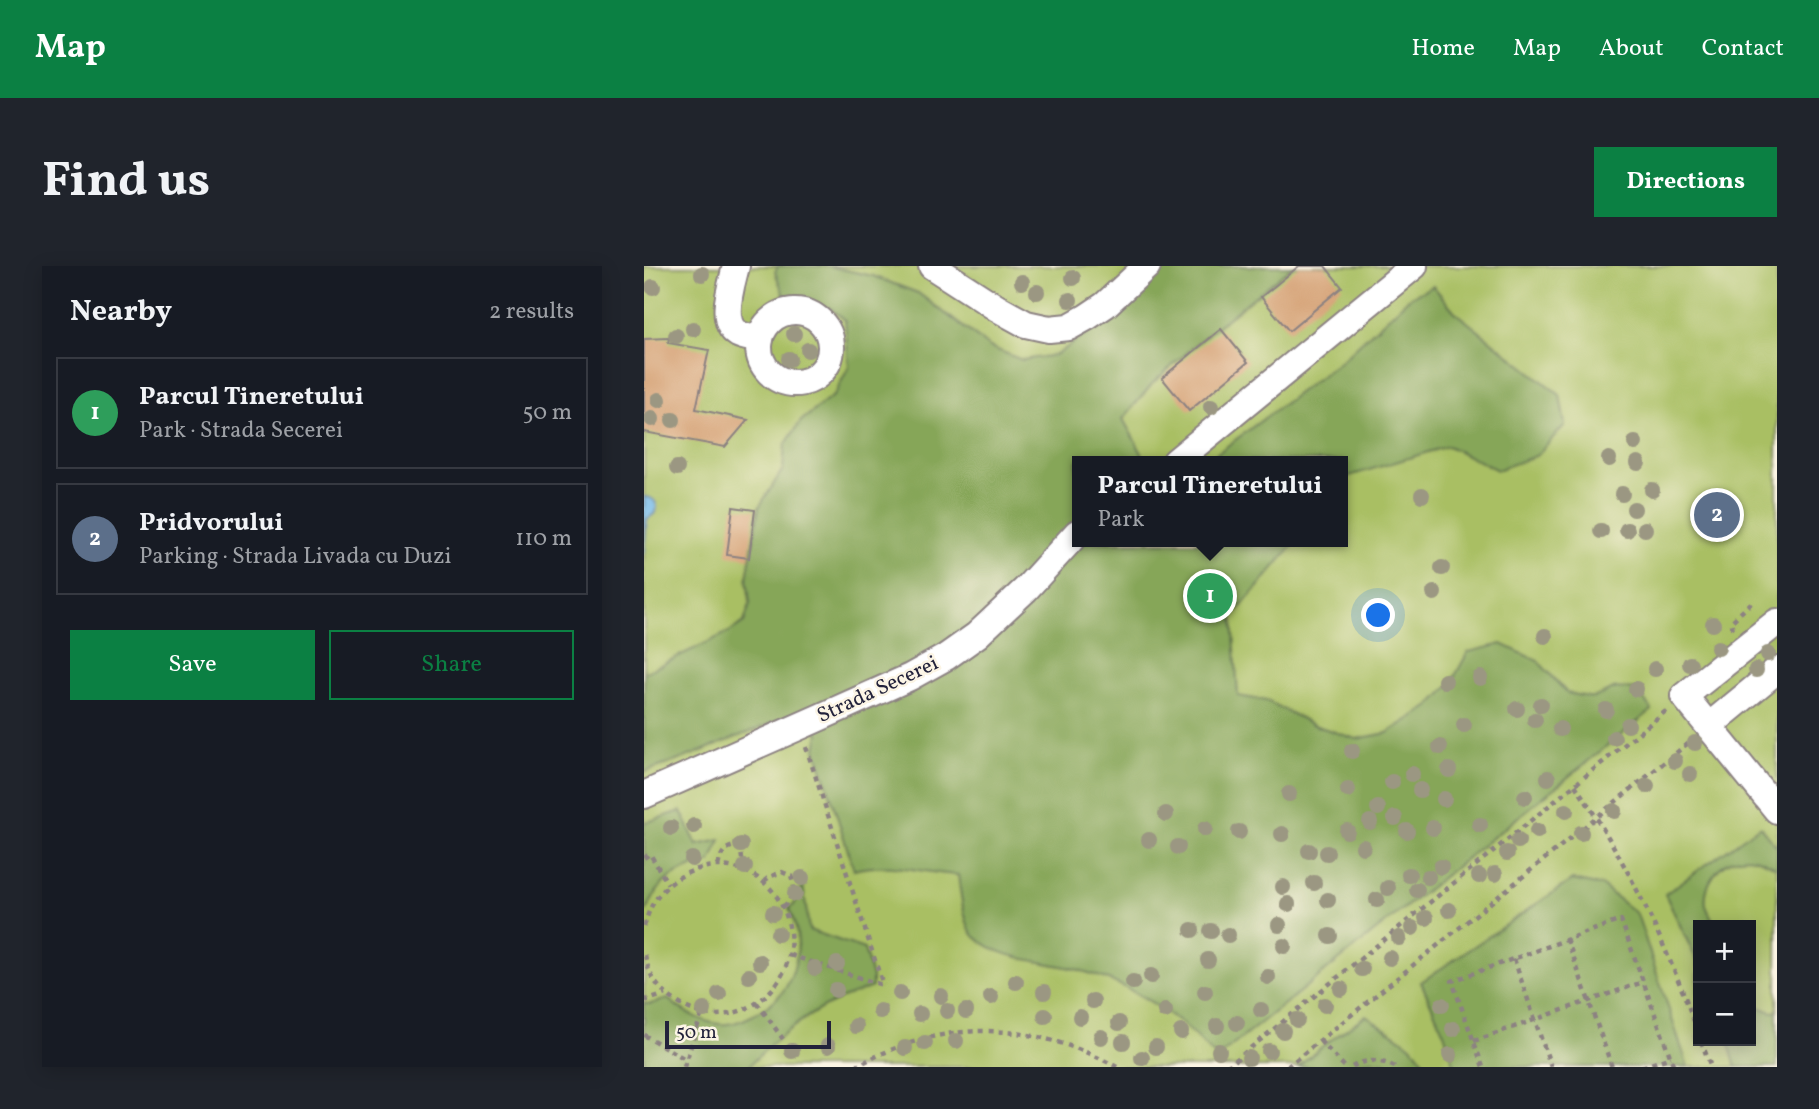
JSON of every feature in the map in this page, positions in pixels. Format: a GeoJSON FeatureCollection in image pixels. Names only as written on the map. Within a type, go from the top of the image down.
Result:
{"type":"FeatureCollection","features":[{"type":"Feature","properties":{"kind":"street"},"geometry":{"type":"LineString","coordinates":[[736,266],[727,308],[730,327],[739,334],[760,340]]}},
{"type":"Feature","properties":{"kind":"street"},"geometry":{"type":"LineString","coordinates":[[932,266],[1026,324],[1049,329],[1069,327],[1087,317],[1105,305],[1147,266]]}},
{"type":"Feature","properties":{"kind":"street"},"geometry":{"type":"LineString","coordinates":[[1182,456],[1414,266]]}},
{"type":"Feature","properties":{"kind":"street","name":"Strada Secerei"},"geometry":{"type":"LineString","coordinates":[[644,794],[910,677],[957,650],[1017,598],[1072,538]]}},
{"type":"Feature","properties":{"kind":"street"},"geometry":{"type":"LineString","coordinates":[[1777,622],[1684,696],[1777,810]]}},
{"type":"Feature","properties":{"kind":"street"},"geometry":{"type":"LineString","coordinates":[[1709,726],[1777,670]]}},
{"type":"Feature","properties":{"kind":"path"},"geometry":{"type":"LineString","coordinates":[[1227,1067],[1684,696]]}},
{"type":"Feature","properties":{"kind":"path"},"geometry":{"type":"LineString","coordinates":[[790,956],[883,985],[799,726]]}},
{"type":"Feature","properties":{"kind":"path"},"geometry":{"type":"LineString","coordinates":[[1287,1067],[1709,726]]}},
{"type":"Feature","properties":{"kind":"path"},"geometry":{"type":"LineString","coordinates":[[1575,785],[1619,856],[1649,914],[1693,1014]]}},
{"type":"Feature","properties":{"kind":"path"},"geometry":{"type":"LineString","coordinates":[[1563,795],[1568,801]]}},
{"type":"Feature","properties":{"kind":"path"},"geometry":{"type":"LineString","coordinates":[[1581,820],[1585,825]]}},
{"type":"Feature","properties":{"kind":"path"},"geometry":{"type":"LineString","coordinates":[[718,866],[722,852],[735,846],[741,851],[743,859],[740,869]]}},
{"type":"Feature","properties":{"kind":"path"},"geometry":{"type":"LineString","coordinates":[[644,858],[650,854],[668,884]]}},
{"type":"Feature","properties":{"kind":"path"},"geometry":{"type":"LineString","coordinates":[[644,926],[646,914],[668,884],[690,871],[718,866],[740,869],[763,882],[775,893],[784,907],[790,928],[790,956],[783,976],[771,992],[757,1003],[737,1012],[718,1015],[682,1006],[666,994],[646,968],[644,952]]}},
{"type":"Feature","properties":{"kind":"path"},"geometry":{"type":"LineString","coordinates":[[763,882],[782,872],[791,876],[795,887],[784,907]]}},
{"type":"Feature","properties":{"kind":"path"},"geometry":{"type":"LineString","coordinates":[[1483,1067],[1452,981],[1621,920],[1674,1067]]}},
{"type":"Feature","properties":{"kind":"path"},"geometry":{"type":"LineString","coordinates":[[1567,939],[1612,1067]]}},
{"type":"Feature","properties":{"kind":"path"},"geometry":{"type":"LineString","coordinates":[[1514,959],[1551,1067]]}},
{"type":"Feature","properties":{"kind":"path"},"geometry":{"type":"LineString","coordinates":[[1474,1041],[1643,982]]}},
{"type":"Feature","properties":{"kind":"path"},"geometry":{"type":"LineString","coordinates":[[644,999],[666,994]]}},
{"type":"Feature","properties":{"kind":"path"},"geometry":{"type":"LineString","coordinates":[[757,1003],[783,1039]]}},
{"type":"Feature","properties":{"kind":"path"},"geometry":{"type":"LineString","coordinates":[[684,1067],[702,1013]]}},
{"type":"Feature","properties":{"kind":"path"},"geometry":{"type":"LineString","coordinates":[[855,1067],[906,1044],[937,1035],[968,1031],[1000,1031],[1063,1042],[1117,1067]]}},
{"type":"Feature","properties":{"kind":"path"},"geometry":{"type":"LineString","coordinates":[[644,1035],[687,1060]]}},
{"type":"Feature","properties":{"kind":"path"},"geometry":{"type":"LineString","coordinates":[[1320,1041],[1345,1067]]}},
{"type":"Feature","properties":{"kind":"path"},"geometry":{"type":"LineString","coordinates":[[1703,1046],[1711,1067]]}},
{"type":"Feature","properties":{"kind":"path"},"geometry":{"type":"LineString","coordinates":[[1642,1067],[1671,1057]]}},
{"type":"Feature","properties":{"kind":"path"},"geometry":{"type":"LineString","coordinates":[[1352,1067],[1371,1060],[1395,1067]]}},
{"type":"Feature","properties":{"kind":"green space"},"geometry":{"type":"Polygon","coordinates":[[[644,266],[1777,266],[1777,1067],[644,1067],[644,266]]]}},
{"type":"Feature","properties":{"kind":"green space"},"geometry":{"type":"Polygon","coordinates":[[[778,266],[828,266],[873,276],[918,293],[990,347],[1022,360],[1056,355],[1111,316],[1167,266],[1293,266],[1208,334],[1153,383],[1123,419],[1143,456],[1072,456],[1072,547],[1292,547],[1233,616],[1238,696],[1267,701],[1314,725],[1356,739],[1387,733],[1430,706],[1450,685],[1468,652],[1502,644],[1538,661],[1567,693],[1593,698],[1616,688],[1636,690],[1652,710],[1217,1058],[1171,1016],[1122,986],[1082,971],[998,951],[971,932],[963,908],[958,875],[893,867],[854,870],[816,749],[819,733],[795,714],[644,772],[644,673],[744,622],[750,604],[747,578],[759,507],[783,469],[785,445],[801,421],[834,395],[849,367],[845,320],[830,308],[804,304],[784,295],[775,272],[778,266]]]}},
{"type":"Feature","properties":{"kind":"green space"},"geometry":{"type":"Polygon","coordinates":[[[1433,286],[1456,313],[1560,395],[1565,425],[1536,456],[1497,470],[1448,446],[1348,476],[1348,456],[1214,456],[1341,361],[1410,297],[1433,286]]]}},
{"type":"Feature","properties":{"kind":"green space"},"geometry":{"type":"Polygon","coordinates":[[[681,811],[697,845],[721,840],[711,862],[671,877],[661,886],[644,911],[644,823],[681,811]]]}},
{"type":"Feature","properties":{"kind":"green space"},"geometry":{"type":"Polygon","coordinates":[[[1760,826],[1777,847],[1777,868],[1759,859],[1744,857],[1725,864],[1714,875],[1706,897],[1706,905],[1713,920],[1693,920],[1693,953],[1665,894],[1760,826]]]}},
{"type":"Feature","properties":{"kind":"green space"},"geometry":{"type":"Polygon","coordinates":[[[1572,880],[1602,886],[1637,914],[1688,1067],[1455,1067],[1444,1033],[1421,982],[1572,880]]]}},
{"type":"Feature","properties":{"kind":"green space"},"geometry":{"type":"Polygon","coordinates":[[[803,884],[809,930],[864,949],[872,987],[840,999],[801,1021],[748,1067],[644,1067],[644,1003],[668,999],[696,1017],[712,1023],[727,1024],[752,1016],[768,1006],[781,993],[792,975],[798,947],[789,908],[794,905],[803,884]]]}},
{"type":"Feature","properties":{"kind":"green space"},"geometry":{"type":"Polygon","coordinates":[[[1756,1006],[1772,1012],[1777,1011],[1777,1067],[1736,1067],[1730,1046],[1756,1046],[1756,1006]]]}},
{"type":"Feature","properties":{"kind":"green space"},"geometry":{"type":"Polygon","coordinates":[[[1366,1015],[1409,1045],[1422,1059],[1425,1067],[1395,1067],[1371,1060],[1352,1067],[1298,1067],[1320,1048],[1366,1015]]]}},
{"type":"Feature","properties":{"kind":"water"},"geometry":{"type":"Polygon","coordinates":[[[644,497],[653,499],[657,508],[647,519],[644,554],[644,497]]]}},
{"type":"Feature","properties":{"kind":"building"},"geometry":{"type":"Polygon","coordinates":[[[1299,266],[1325,266],[1342,287],[1289,331],[1261,297],[1299,266]]]}},
{"type":"Feature","properties":{"kind":"building"},"geometry":{"type":"Polygon","coordinates":[[[1221,329],[1248,362],[1189,411],[1162,378],[1221,329]]]}},
{"type":"Feature","properties":{"kind":"building"},"geometry":{"type":"Polygon","coordinates":[[[669,338],[668,343],[709,350],[696,409],[748,420],[725,447],[644,432],[644,339],[669,338]]]}},
{"type":"Feature","properties":{"kind":"building"},"geometry":{"type":"Polygon","coordinates":[[[733,507],[755,510],[749,558],[727,555],[733,507]]]}},
{"type":"Feature","properties":{"kind":"place","name":"Pridvorului"},"geometry":{"type":"Point","coordinates":[1717,515]}},
{"type":"Feature","properties":{"kind":"place","name":"Parcul Tineretului"},"geometry":{"type":"Point","coordinates":[1210,596]}}]}
